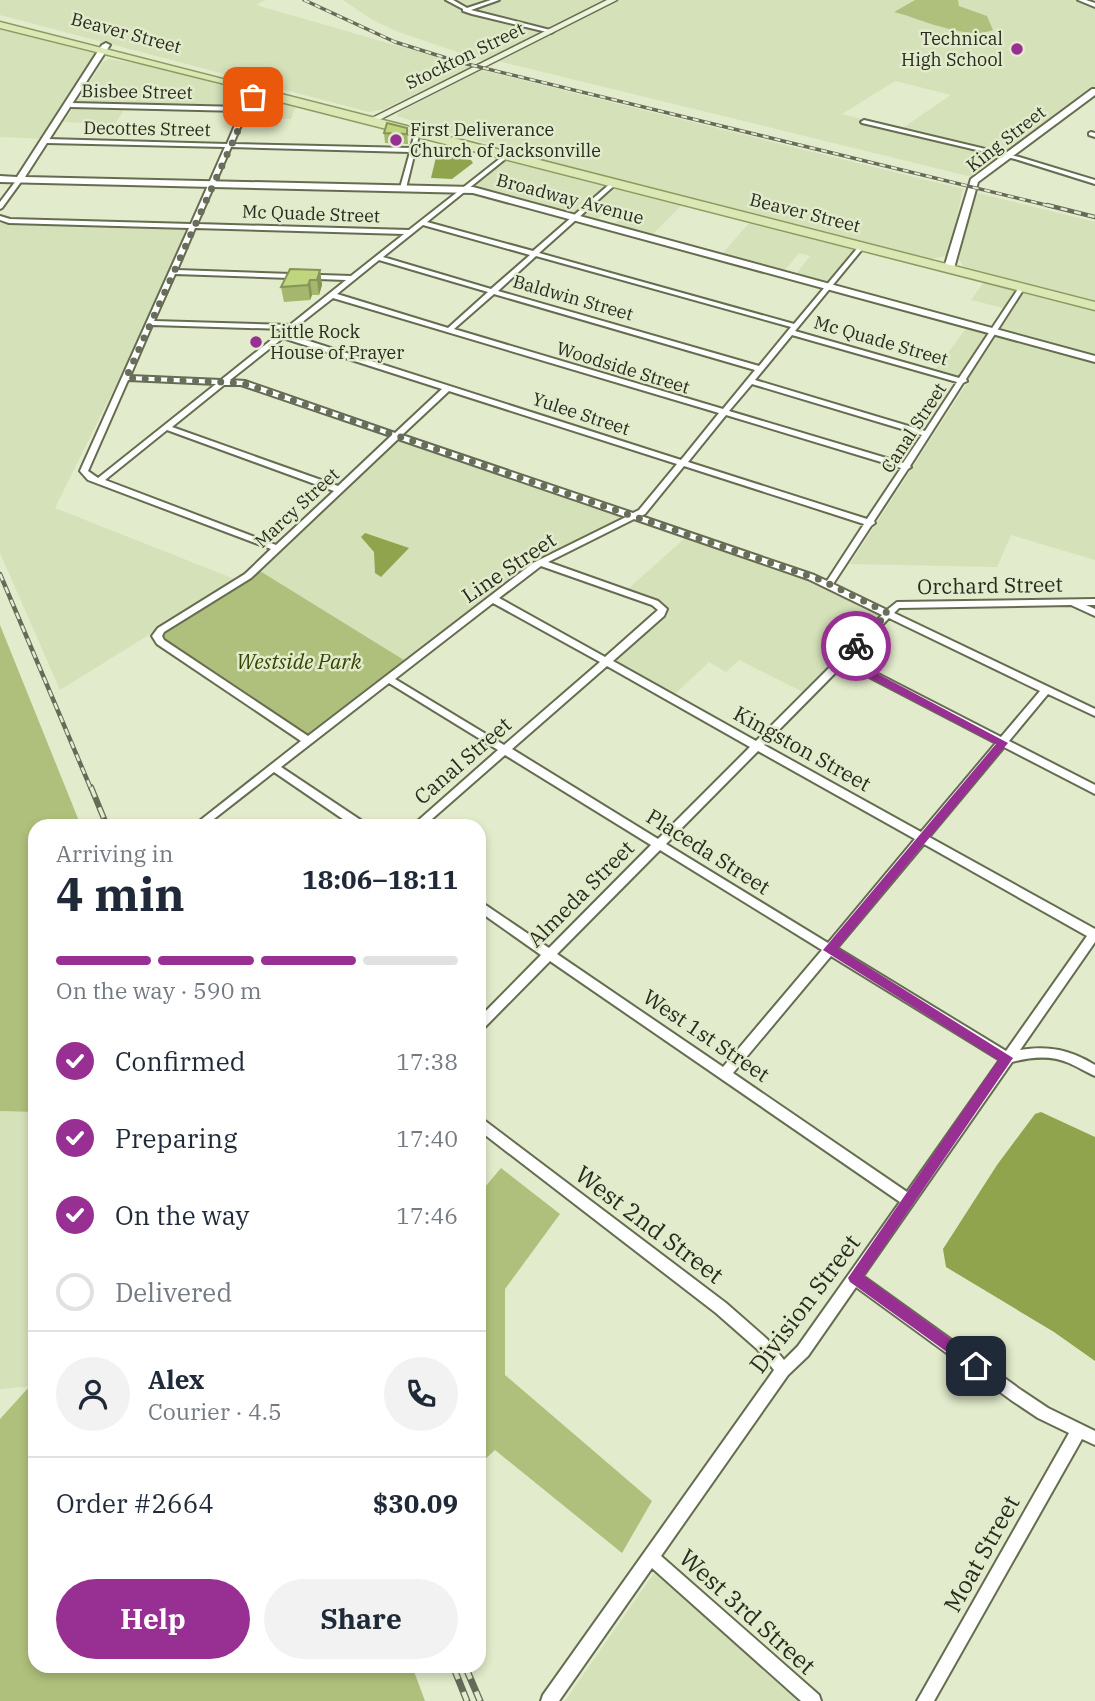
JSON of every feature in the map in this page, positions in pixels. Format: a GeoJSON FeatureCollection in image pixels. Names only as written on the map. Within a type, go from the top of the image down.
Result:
{"type":"FeatureCollection","features":[{"type":"Feature","properties":{"kind":"main road","name":"Stockton Street"},"geometry":{"type":"LineString","coordinates":[[373,120],[613,0]]}},
{"type":"Feature","properties":{"kind":"main road","name":"Beaver Street"},"geometry":{"type":"LineString","coordinates":[[0,19],[20,27],[181,65],[201,75],[276,98],[373,120],[1095,306]]}},
{"type":"Feature","properties":{"kind":"main road","name":"Beaver Street"},"geometry":{"type":"LineString","coordinates":[[0,25],[20,27]]}},
{"type":"Feature","properties":{"kind":"street"},"geometry":{"type":"LineString","coordinates":[[449,0],[465,10],[551,31]]}},
{"type":"Feature","properties":{"kind":"street"},"geometry":{"type":"LineString","coordinates":[[465,10],[496,0]]}},
{"type":"Feature","properties":{"kind":"street"},"geometry":{"type":"LineString","coordinates":[[1081,0],[1095,5]]}},
{"type":"Feature","properties":{"kind":"street"},"geometry":{"type":"LineString","coordinates":[[0,207],[71,105],[105,48]]}},
{"type":"Feature","properties":{"kind":"street"},"geometry":{"type":"LineString","coordinates":[[257,90],[245,109],[84,471],[99,481],[278,548]]}},
{"type":"Feature","properties":{"kind":"street","name":"King Street"},"geometry":{"type":"LineString","coordinates":[[949,268],[971,186],[1006,155],[1095,91]]}},
{"type":"Feature","properties":{"kind":"street","name":"Bisbee Street"},"geometry":{"type":"LineString","coordinates":[[71,105],[245,109]]}},
{"type":"Feature","properties":{"kind":"street"},"geometry":{"type":"LineString","coordinates":[[864,122],[1006,155],[1095,183]]}},
{"type":"Feature","properties":{"kind":"street"},"geometry":{"type":"LineString","coordinates":[[403,188],[419,132]]}},
{"type":"Feature","properties":{"kind":"street","name":"Decottes Street"},"geometry":{"type":"LineString","coordinates":[[47,141],[413,150]]}},
{"type":"Feature","properties":{"kind":"street"},"geometry":{"type":"LineString","coordinates":[[99,481],[507,155]]}},
{"type":"Feature","properties":{"kind":"street"},"geometry":{"type":"LineString","coordinates":[[0,179],[20,179]]}},
{"type":"Feature","properties":{"kind":"street","name":"Broadway Avenue"},"geometry":{"type":"LineString","coordinates":[[20,179],[464,189],[577,217],[1095,359]]}},
{"type":"Feature","properties":{"kind":"street"},"geometry":{"type":"LineString","coordinates":[[448,331],[614,183]]}},
{"type":"Feature","properties":{"kind":"street","name":"Mc Quade Street"},"geometry":{"type":"LineString","coordinates":[[0,218],[9,221],[411,232]]}},
{"type":"Feature","properties":{"kind":"street","name":"Mc Quade Street"},"geometry":{"type":"LineString","coordinates":[[423,223],[536,253],[963,381]]}},
{"type":"Feature","properties":{"kind":"street","name":"Line Street"},"geometry":{"type":"LineString","coordinates":[[207,819],[541,563],[642,512],[862,246]]}},
{"type":"Feature","properties":{"kind":"street","name":"Baldwin Street"},"geometry":{"type":"LineString","coordinates":[[378,258],[760,369]]}},
{"type":"Feature","properties":{"kind":"street"},"geometry":{"type":"LineString","coordinates":[[172,272],[353,278]]}},
{"type":"Feature","properties":{"kind":"street","name":"Canal Street"},"geometry":{"type":"LineString","coordinates":[[829,584],[1023,287]]}},
{"type":"Feature","properties":{"kind":"street","name":"Woodside Street"},"geometry":{"type":"LineString","coordinates":[[331,295],[907,467]]}},
{"type":"Feature","properties":{"kind":"street"},"geometry":{"type":"LineString","coordinates":[[150,323],[292,327]]}},
{"type":"Feature","properties":{"kind":"street","name":"Yulee Street"},"geometry":{"type":"LineString","coordinates":[[282,334],[871,523]]}},
{"type":"Feature","properties":{"kind":"street"},"geometry":{"type":"LineString","coordinates":[[126,378],[224,380],[242,383],[633,516],[829,584],[1095,713]]}},
{"type":"Feature","properties":{"kind":"street"},"geometry":{"type":"LineString","coordinates":[[750,381],[928,434]]}},
{"type":"Feature","properties":{"kind":"street","name":"Marcy Street"},"geometry":{"type":"LineString","coordinates":[[308,741],[160,642],[157,636],[161,630],[248,576],[448,387]]}},
{"type":"Feature","properties":{"kind":"street"},"geometry":{"type":"LineString","coordinates":[[165,427],[340,490]]}},
{"type":"Feature","properties":{"kind":"street","name":"Canal Street"},"geometry":{"type":"LineString","coordinates":[[425,819],[661,614],[663,609],[655,603],[541,563]]}},
{"type":"Feature","properties":{"kind":"street","name":"Kingston Street"},"geometry":{"type":"LineString","coordinates":[[492,598],[1095,933]]}},
{"type":"Feature","properties":{"kind":"street"},"geometry":{"type":"LineString","coordinates":[[1071,602],[1095,613]]}},
{"type":"Feature","properties":{"kind":"street","name":"Orchard Street"},"geometry":{"type":"LineString","coordinates":[[888,613],[897,606],[1095,602]]}},
{"type":"Feature","properties":{"kind":"street","name":"Almeda Street"},"geometry":{"type":"LineString","coordinates":[[486,1018],[888,613]]}},
{"type":"Feature","properties":{"kind":"street"},"geometry":{"type":"LineString","coordinates":[[843,660],[1095,790]]}},
{"type":"Feature","properties":{"kind":"street","name":"Placeda Street"},"geometry":{"type":"LineString","coordinates":[[388,679],[1007,1058]]}},
{"type":"Feature","properties":{"kind":"street"},"geometry":{"type":"LineString","coordinates":[[725,1074],[1047,690]]}},
{"type":"Feature","properties":{"kind":"street"},"geometry":{"type":"LineString","coordinates":[[274,767],[351,819]]}},
{"type":"Feature","properties":{"kind":"street","name":"West 1st Street"},"geometry":{"type":"LineString","coordinates":[[486,911],[908,1200]]}},
{"type":"Feature","properties":{"kind":"street","name":"Division Street"},"geometry":{"type":"LineString","coordinates":[[549,1701],[783,1370],[803,1351],[855,1278],[1095,933]]}},
{"type":"Feature","properties":{"kind":"street"},"geometry":{"type":"LineString","coordinates":[[1007,1058],[1044,1050],[1063,1055],[1095,1071]]}},
{"type":"Feature","properties":{"kind":"street","name":"West 2nd Street"},"geometry":{"type":"LineString","coordinates":[[486,1129],[721,1308],[762,1344],[783,1370]]}},
{"type":"Feature","properties":{"kind":"street"},"geometry":{"type":"LineString","coordinates":[[855,1278],[1016,1395],[1095,1438]]}},
{"type":"Feature","properties":{"kind":"street","name":"Moat Street"},"geometry":{"type":"LineString","coordinates":[[925,1701],[1079,1430]]}},
{"type":"Feature","properties":{"kind":"street","name":"West 3rd Street"},"geometry":{"type":"LineString","coordinates":[[651,1557],[813,1701]]}},
{"type":"Feature","properties":{"kind":"shaded area"},"geometry":{"type":"Polygon","coordinates":[[[0,0],[265,0],[256,5],[471,67],[384,109],[369,112],[0,15],[0,0]]]}},
{"type":"Feature","properties":{"kind":"shaded area"},"geometry":{"type":"Polygon","coordinates":[[[343,0],[604,0],[483,61],[396,31],[371,19],[343,0]]]}},
{"type":"Feature","properties":{"kind":"shaded area"},"geometry":{"type":"Polygon","coordinates":[[[620,0],[915,0],[895,12],[956,31],[958,0],[1095,1],[1095,88],[972,177],[498,61],[620,0]],[[895,81],[842,114],[901,129],[951,95],[895,81]]]}},
{"type":"Feature","properties":{"kind":"shaded area"},"geometry":{"type":"Polygon","coordinates":[[[0,29],[97,54],[46,139],[0,137],[0,29]]]}},
{"type":"Feature","properties":{"kind":"shaded area"},"geometry":{"type":"Polygon","coordinates":[[[109,59],[153,66],[296,106],[291,119],[246,118],[248,111],[125,108],[115,124],[64,122],[103,62],[109,59]]]}},
{"type":"Feature","properties":{"kind":"shaded area"},"geometry":{"type":"Polygon","coordinates":[[[481,70],[963,189],[951,244],[946,256],[930,259],[527,156],[397,116],[481,70]]]}},
{"type":"Feature","properties":{"kind":"shaded area"},"geometry":{"type":"Polygon","coordinates":[[[437,153],[471,160],[473,163],[452,179],[431,178],[437,153]]]}},
{"type":"Feature","properties":{"kind":"shaded area"},"geometry":{"type":"Polygon","coordinates":[[[497,158],[682,205],[652,235],[613,225],[627,211],[612,206],[597,220],[479,189],[462,188],[497,158]]]}},
{"type":"Feature","properties":{"kind":"shaded area"},"geometry":{"type":"Polygon","coordinates":[[[974,192],[1095,222],[1095,301],[964,267],[959,259],[974,192]]]}},
{"type":"Feature","properties":{"kind":"shaded area"},"geometry":{"type":"Polygon","coordinates":[[[750,222],[854,249],[827,282],[797,273],[810,256],[799,253],[785,270],[722,254],[750,222]]]}},
{"type":"Feature","properties":{"kind":"shaded area"},"geometry":{"type":"Polygon","coordinates":[[[0,223],[187,228],[147,322],[55,508],[237,580],[60,690],[0,553],[0,223]]]}},
{"type":"Feature","properties":{"kind":"shaded area"},"geometry":{"type":"Polygon","coordinates":[[[984,282],[1095,310],[1095,357],[991,329],[1003,308],[971,300],[984,282]]]}},
{"type":"Feature","properties":{"kind":"shaded area"},"geometry":{"type":"Polygon","coordinates":[[[967,327],[1095,362],[1095,560],[1011,535],[997,567],[850,564],[969,380],[935,370],[967,327]]]}},
{"type":"Feature","properties":{"kind":"shaded area"},"geometry":{"type":"Polygon","coordinates":[[[398,441],[622,517],[523,568],[404,660],[260,571],[398,441]]]}},
{"type":"Feature","properties":{"kind":"shaded area"},"geometry":{"type":"Polygon","coordinates":[[[365,533],[409,548],[381,577],[375,573],[374,552],[361,537],[365,533]]]}},
{"type":"Feature","properties":{"kind":"shaded area"},"geometry":{"type":"Polygon","coordinates":[[[685,538],[815,583],[880,614],[803,692],[739,660],[726,672],[709,662],[674,695],[614,662],[668,612],[662,602],[628,589],[685,538]]]}},
{"type":"Feature","properties":{"kind":"shaded area"},"geometry":{"type":"Polygon","coordinates":[[[0,1111],[28,1112],[28,1386],[0,1389],[0,1111]]]}},
{"type":"Feature","properties":{"kind":"shaded area"},"geometry":{"type":"Polygon","coordinates":[[[1041,1112],[1095,1137],[1095,1361],[1054,1332],[946,1267],[943,1249],[997,1165],[1035,1114],[1041,1112]]]}},
{"type":"Feature","properties":{"kind":"shaded area"},"geometry":{"type":"Polygon","coordinates":[[[654,1573],[798,1701],[565,1701],[654,1573]]]}},
{"type":"Feature","properties":{"kind":"green space"},"geometry":{"type":"Polygon","coordinates":[[[915,0],[958,0],[959,6],[987,16],[993,30],[982,33],[958,31],[894,12],[915,0]]]}},
{"type":"Feature","properties":{"kind":"green space","name":"Westside Park"},"geometry":{"type":"Polygon","coordinates":[[[260,571],[404,660],[307,735],[153,632],[237,580],[245,583],[260,571]]]}},
{"type":"Feature","properties":{"kind":"green space"},"geometry":{"type":"Polygon","coordinates":[[[0,625],[78,819],[28,819],[28,1112],[0,1111],[0,625]]]}},
{"type":"Feature","properties":{"kind":"green space"},"geometry":{"type":"Polygon","coordinates":[[[501,1168],[560,1214],[505,1289],[505,1375],[652,1501],[622,1553],[495,1450],[486,1458],[486,1186],[501,1168]]]}},
{"type":"Feature","properties":{"kind":"green space"},"geometry":{"type":"Polygon","coordinates":[[[28,1388],[28,1673],[415,1673],[425,1701],[0,1701],[0,1419],[28,1388]]]}},
{"type":"Feature","properties":{"kind":"building"},"geometry":{"type":"Polygon","coordinates":[[[387,123],[407,128],[407,134],[384,133],[387,123]]]}},
{"type":"Feature","properties":{"kind":"building"},"geometry":{"type":"Polygon","coordinates":[[[290,269],[320,270],[317,280],[310,280],[308,285],[281,287],[290,269]]]}},
{"type":"Feature","properties":{"kind":"railway"},"geometry":{"type":"LineString","coordinates":[[304,0],[395,42],[459,62],[1054,207]]}},
{"type":"Feature","properties":{"kind":"railway"},"geometry":{"type":"LineString","coordinates":[[1047,205],[1095,217]]}},
{"type":"Feature","properties":{"kind":"railway"},"geometry":{"type":"LineString","coordinates":[[0,574],[91,789]]}},
{"type":"Feature","properties":{"kind":"railway"},"geometry":{"type":"LineString","coordinates":[[91,787],[104,819]]}},
{"type":"Feature","properties":{"kind":"railway"},"geometry":{"type":"LineString","coordinates":[[456,1673],[467,1701]]}},
{"type":"Feature","properties":{"kind":"railway"},"geometry":{"type":"LineString","coordinates":[[468,1673],[480,1701]]}},
{"type":"Feature","properties":{"kind":"way so far"},"geometry":{"type":"LineString","coordinates":[[253,97],[245,109],[126,378],[224,380],[242,383],[821,580],[888,613],[856,646]]}},
{"type":"Feature","properties":{"kind":"place","name":"Technical High School"},"geometry":{"type":"Point","coordinates":[1017,49]}},
{"type":"Feature","properties":{"kind":"place","name":"First Deliverance Church of Jacksonville"},"geometry":{"type":"Point","coordinates":[396,140]}},
{"type":"Feature","properties":{"kind":"place","name":"Little Rock House of Prayer"},"geometry":{"type":"Point","coordinates":[256,342]}},
{"type":"Feature","properties":{"kind":"route"},"geometry":{"type":"LineString","coordinates":[[856,646],[843,660],[1003,743],[830,950],[1007,1058],[855,1278],[976,1366]]}}]}
